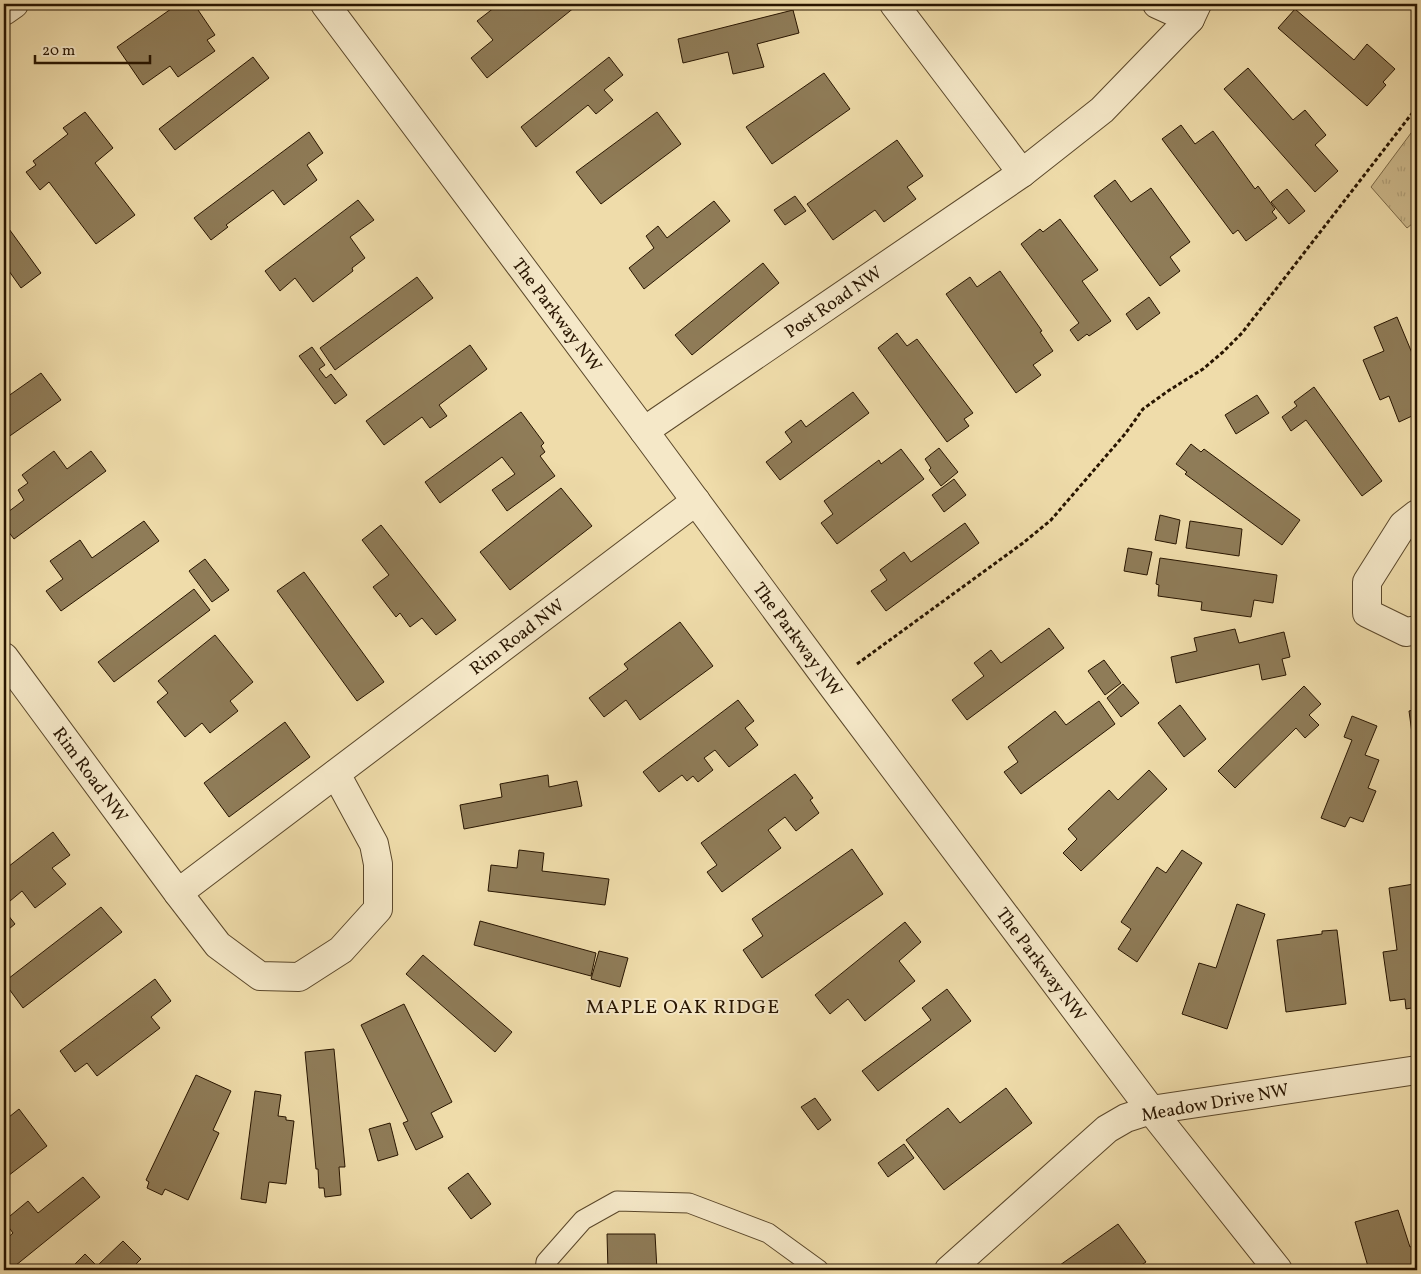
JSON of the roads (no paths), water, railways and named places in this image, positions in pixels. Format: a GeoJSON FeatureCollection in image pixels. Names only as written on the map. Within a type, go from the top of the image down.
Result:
{"type":"FeatureCollection","features":[{"type":"Feature","properties":{"kind":"street"},"geometry":{"type":"LineString","coordinates":[[4,11],[14,4]]}},
{"type":"Feature","properties":{"kind":"street","name":"The Parkway NW"},"geometry":{"type":"LineString","coordinates":[[325,4],[1151,1110],[1278,1270]]}},
{"type":"Feature","properties":{"kind":"street"},"geometry":{"type":"LineString","coordinates":[[894,4],[1022,173]]}},
{"type":"Feature","properties":{"kind":"street","name":"Post Road NW"},"geometry":{"type":"LineString","coordinates":[[1158,4],[1193,11]]}},
{"type":"Feature","properties":{"kind":"street","name":"Post Road NW"},"geometry":{"type":"LineString","coordinates":[[644,431],[1022,173],[1102,110],[1193,11]]}},
{"type":"Feature","properties":{"kind":"street","name":"Rim Road NW"},"geometry":{"type":"LineString","coordinates":[[178,893],[696,501]]}},
{"type":"Feature","properties":{"kind":"street"},"geometry":{"type":"LineString","coordinates":[[1417,514],[1403,525],[1367,582],[1367,613],[1406,632],[1417,630]]}},
{"type":"Feature","properties":{"kind":"street","name":"Rim Road NW"},"geometry":{"type":"LineString","coordinates":[[4,657],[218,945],[260,976],[298,977],[341,950],[378,908],[378,864],[374,844],[336,774]]}},
{"type":"Feature","properties":{"kind":"street","name":"Meadow Drive NW"},"geometry":{"type":"LineString","coordinates":[[949,1270],[1107,1130],[1126,1118],[1151,1110],[1417,1070]]}},
{"type":"Feature","properties":{"kind":"lane"},"geometry":{"type":"LineString","coordinates":[[545,1270],[546,1262],[583,1220],[617,1201],[689,1203],[768,1233],[819,1270]]}},
{"type":"Feature","properties":{"kind":"district","name":"MAPLE OAK RIDGE"},"geometry":{"type":"Point","coordinates":[683,1006]}}]}
